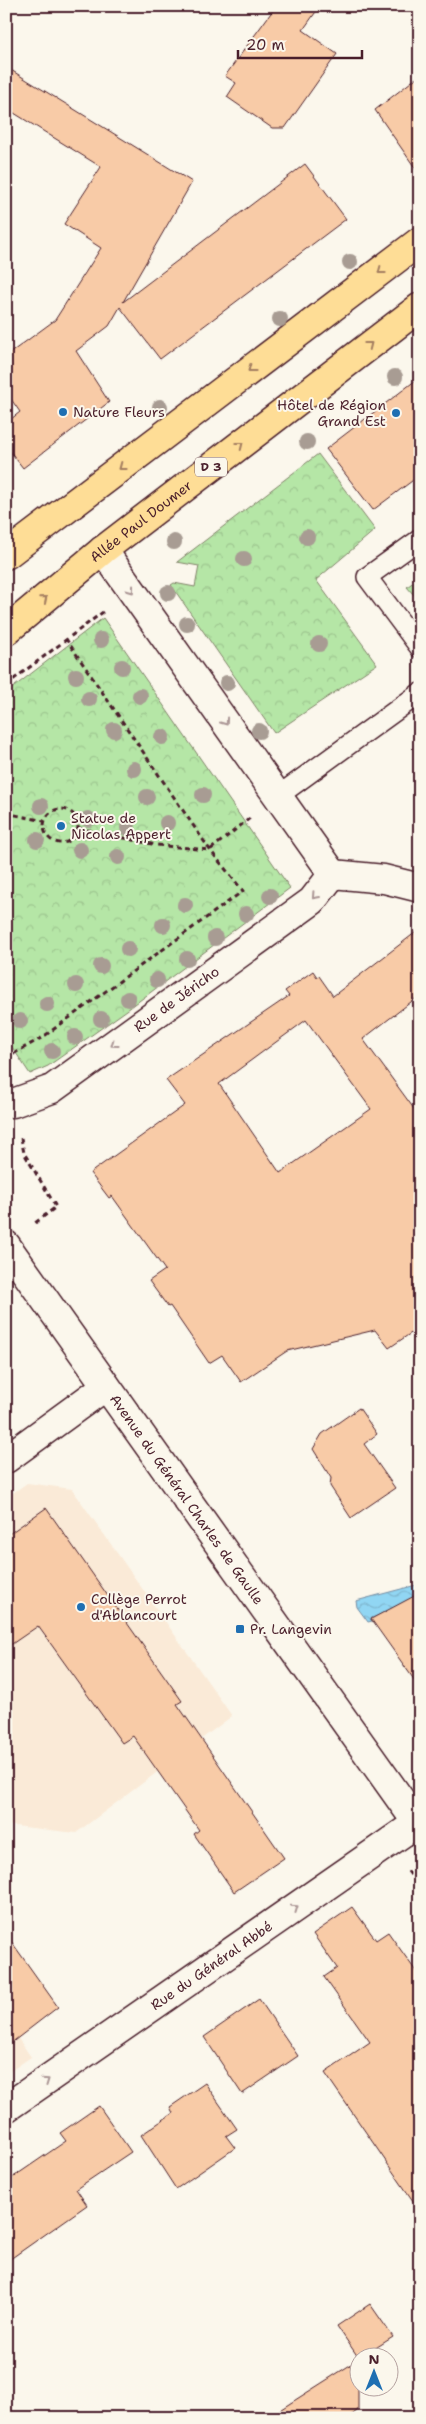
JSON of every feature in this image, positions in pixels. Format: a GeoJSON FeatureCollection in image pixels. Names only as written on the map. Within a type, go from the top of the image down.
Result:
{"type":"FeatureCollection","features":[{"type":"Feature","properties":{"kind":"main road"},"geometry":{"type":"LineString","coordinates":[[6,555],[420,241]]}},
{"type":"Feature","properties":{"kind":"main road","name":"Allée Paul Doumer"},"geometry":{"type":"LineString","coordinates":[[6,630],[103,550],[420,307]]}},
{"type":"Feature","properties":{"kind":"street"},"geometry":{"type":"LineString","coordinates":[[103,550],[333,874],[384,879],[420,888]]}},
{"type":"Feature","properties":{"kind":"street","name":"Rue de Jéricho"},"geometry":{"type":"LineString","coordinates":[[9,1103],[52,1089],[312,900],[333,874]]}},
{"type":"Feature","properties":{"kind":"street","name":"Avenue du Général Charles de Gaulle"},"geometry":{"type":"LineString","coordinates":[[6,1245],[418,1825]]}},
{"type":"Feature","properties":{"kind":"street"},"geometry":{"type":"LineString","coordinates":[[6,1459],[106,1386]]}},
{"type":"Feature","properties":{"kind":"street","name":"Rue du Général Abbé"},"geometry":{"type":"LineString","coordinates":[[6,2108],[418,1825]]}},
{"type":"Feature","properties":{"kind":"lane"},"geometry":{"type":"LineString","coordinates":[[420,539],[367,577],[420,648]]}},
{"type":"Feature","properties":{"kind":"lane"},"geometry":{"type":"LineString","coordinates":[[278,796],[420,693]]}},
{"type":"Feature","properties":{"kind":"path"},"geometry":{"type":"LineString","coordinates":[[6,685],[132,591]]}},
{"type":"Feature","properties":{"kind":"path"},"geometry":{"type":"LineString","coordinates":[[6,1058],[43,1036],[243,891],[210,850],[66,639]]}},
{"type":"Feature","properties":{"kind":"path"},"geometry":{"type":"LineString","coordinates":[[78,828],[156,845],[210,850],[278,796]]}},
{"type":"Feature","properties":{"kind":"path"},"geometry":{"type":"LineString","coordinates":[[59,809],[69,811],[76,818],[78,828],[75,837],[67,843],[57,844],[48,839],[44,830],[44,821],[50,813],[59,809]]}},
{"type":"Feature","properties":{"kind":"path"},"geometry":{"type":"LineString","coordinates":[[6,813],[44,821]]}},
{"type":"Feature","properties":{"kind":"path"},"geometry":{"type":"LineString","coordinates":[[9,1103],[24,1153],[56,1207],[27,1228]]}},
{"type":"Feature","properties":{"kind":"shaded area","name":"Collège Perrot d'Ablancourt"},"geometry":{"type":"Polygon","coordinates":[[[27,1483],[72,1489],[232,1716],[76,1833],[6,1825],[6,1498],[27,1483]]]}},
{"type":"Feature","properties":{"kind":"shaded area"},"geometry":{"type":"Polygon","coordinates":[[[6,2021],[31,2057],[6,2074],[6,2021]]]}},
{"type":"Feature","properties":{"kind":"green space"},"geometry":{"type":"Polygon","coordinates":[[[318,454],[375,530],[316,580],[377,664],[274,733],[171,585],[174,583],[195,587],[199,566],[177,562],[318,454]]]}},
{"type":"Feature","properties":{"kind":"green space"},"geometry":{"type":"Polygon","coordinates":[[[420,577],[420,602],[407,587],[420,577]]]}},
{"type":"Feature","properties":{"kind":"green space"},"geometry":{"type":"Polygon","coordinates":[[[103,618],[290,888],[127,1010],[48,1066],[30,1074],[6,1038],[6,693],[103,618]]]}},
{"type":"Feature","properties":{"kind":"water"},"geometry":{"type":"Polygon","coordinates":[[[420,1584],[420,1601],[396,1607],[370,1619],[372,1621],[368,1622],[357,1607],[356,1601],[420,1584]]]}},
{"type":"Feature","properties":{"kind":"building"},"geometry":{"type":"Polygon","coordinates":[[[276,6],[320,6],[303,30],[337,54],[285,128],[272,128],[227,97],[236,83],[225,76],[276,6]]]}},
{"type":"Feature","properties":{"kind":"building"},"geometry":{"type":"Polygon","coordinates":[[[6,67],[192,182],[123,302],[305,164],[346,219],[160,359],[120,307],[109,326],[76,351],[109,402],[23,468],[6,446],[6,423],[20,412],[6,392],[6,356],[55,320],[101,248],[64,224],[101,167],[6,108],[6,67]]]}},
{"type":"Feature","properties":{"kind":"building"},"geometry":{"type":"Polygon","coordinates":[[[420,75],[420,175],[375,110],[420,75]]]}},
{"type":"Feature","properties":{"kind":"building","name":"Hôtel de Région Grand Est"},"geometry":{"type":"Polygon","coordinates":[[[420,377],[420,475],[373,510],[326,449],[420,377]]]}},
{"type":"Feature","properties":{"kind":"building"},"geometry":{"type":"Polygon","coordinates":[[[420,929],[420,995],[363,1039],[420,1117],[420,1327],[389,1348],[375,1330],[287,1351],[241,1382],[222,1355],[209,1363],[170,1306],[168,1307],[149,1281],[165,1270],[112,1196],[109,1198],[90,1173],[185,1105],[166,1080],[289,996],[285,991],[313,971],[317,977],[319,976],[333,996],[420,929]],[[306,1020],[219,1084],[280,1173],[371,1109],[306,1020]]]}},
{"type":"Feature","properties":{"kind":"building"},"geometry":{"type":"Polygon","coordinates":[[[359,1408],[377,1434],[364,1444],[395,1488],[351,1518],[330,1486],[331,1478],[313,1449],[322,1434],[359,1408]]]}},
{"type":"Feature","properties":{"kind":"building"},"geometry":{"type":"Polygon","coordinates":[[[46,1508],[182,1701],[177,1704],[284,1858],[234,1892],[194,1834],[199,1830],[133,1736],[122,1743],[38,1626],[6,1648],[6,1536],[46,1508]]]}},
{"type":"Feature","properties":{"kind":"building"},"geometry":{"type":"Polygon","coordinates":[[[420,1593],[420,1688],[371,1619],[420,1593]]]}},
{"type":"Feature","properties":{"kind":"building"},"geometry":{"type":"Polygon","coordinates":[[[352,1907],[376,1940],[388,1932],[420,1977],[420,2211],[325,2073],[370,2042],[324,1977],[337,1968],[313,1934],[352,1907]]]}},
{"type":"Feature","properties":{"kind":"building"},"geometry":{"type":"Polygon","coordinates":[[[6,1934],[58,2007],[6,2047],[6,1934]]]}},
{"type":"Feature","properties":{"kind":"building"},"geometry":{"type":"Polygon","coordinates":[[[259,1999],[298,2056],[242,2094],[204,2037],[259,1999]]]}},
{"type":"Feature","properties":{"kind":"building"},"geometry":{"type":"Polygon","coordinates":[[[205,2083],[237,2129],[226,2136],[235,2148],[176,2189],[141,2135],[173,2113],[170,2107],[205,2083]]]}},
{"type":"Feature","properties":{"kind":"building"},"geometry":{"type":"Polygon","coordinates":[[[99,2106],[131,2152],[76,2189],[87,2205],[6,2262],[6,2182],[66,2141],[60,2133],[99,2106]]]}},
{"type":"Feature","properties":{"kind":"building"},"geometry":{"type":"Polygon","coordinates":[[[370,2304],[393,2337],[379,2346],[351,2346],[337,2326],[370,2304]]]}},
{"type":"Feature","properties":{"kind":"building"},"geometry":{"type":"Polygon","coordinates":[[[348,2366],[348,2396],[358,2396],[358,2410],[348,2418],[267,2418],[348,2366]]]}},
{"type":"Feature","properties":{"kind":"place","name":"Nature Fleurs"},"geometry":{"type":"Point","coordinates":[63,412]}},
{"type":"Feature","properties":{"kind":"place","name":"Hôtel de Région Grand Est"},"geometry":{"type":"Point","coordinates":[396,413]}},
{"type":"Feature","properties":{"kind":"place","name":"Statue de Nicolas Appert"},"geometry":{"type":"Point","coordinates":[61,826]}},
{"type":"Feature","properties":{"kind":"place","name":"Collège Perrot d'Ablancourt"},"geometry":{"type":"Point","coordinates":[81,1607]}},
{"type":"Feature","properties":{"kind":"place","name":"Pr. Langevin"},"geometry":{"type":"Point","coordinates":[240,1629]}}]}
